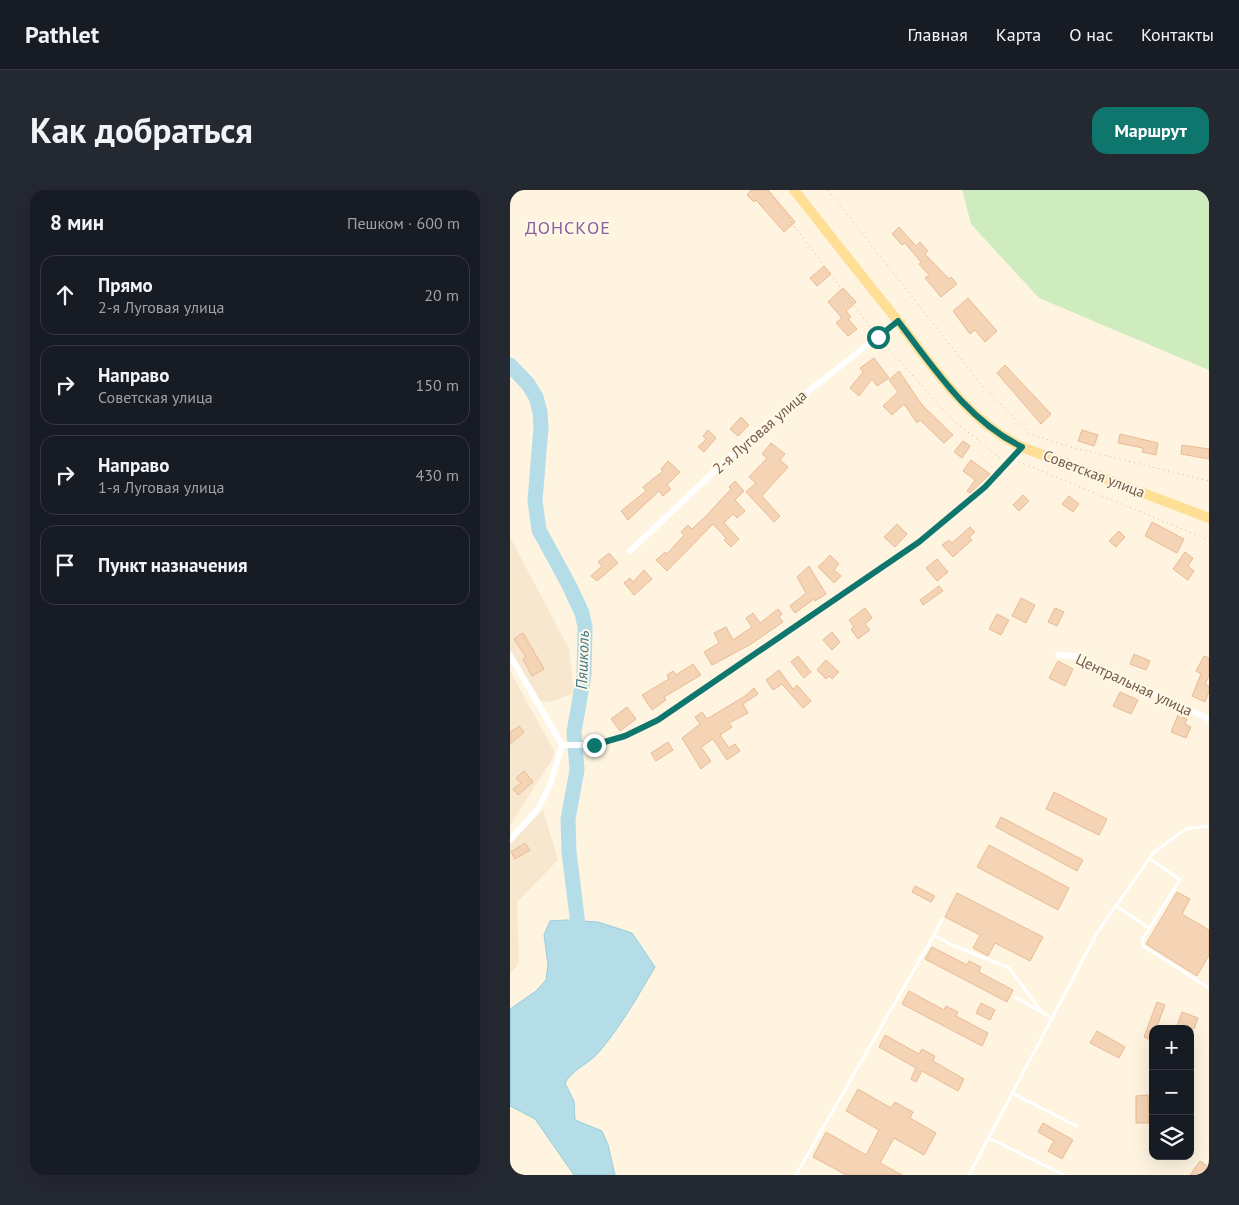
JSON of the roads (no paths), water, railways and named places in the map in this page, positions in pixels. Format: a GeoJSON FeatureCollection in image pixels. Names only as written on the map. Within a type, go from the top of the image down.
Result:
{"type":"FeatureCollection","features":[{"type":"Feature","properties":{"kind":"main road","name":"Советская улица"},"geometry":{"type":"LineString","coordinates":[[794,190],[961,401],[991,428],[1022,447],[1209,518]]}},
{"type":"Feature","properties":{"kind":"street","name":"2-я Луговая улица"},"geometry":{"type":"LineString","coordinates":[[630,551],[756,432],[898,321]]}},
{"type":"Feature","properties":{"kind":"street"},"geometry":{"type":"LineString","coordinates":[[562,745],[594,745],[625,736],[658,720],[919,542],[985,487],[1022,447]]}},
{"type":"Feature","properties":{"kind":"street","name":"Центральная улица"},"geometry":{"type":"LineString","coordinates":[[1058,655],[1074,656],[1209,719]]}},
{"type":"Feature","properties":{"kind":"street"},"geometry":{"type":"LineString","coordinates":[[510,656],[562,745],[550,785],[538,809],[510,840]]}},
{"type":"Feature","properties":{"kind":"lane"},"geometry":{"type":"LineString","coordinates":[[969,1175],[1097,933],[1153,853],[1186,829],[1209,826]]}},
{"type":"Feature","properties":{"kind":"lane"},"geometry":{"type":"LineString","coordinates":[[1149,858],[1180,880],[1142,940],[1143,946],[1209,988]]}},
{"type":"Feature","properties":{"kind":"lane"},"geometry":{"type":"LineString","coordinates":[[1116,906],[1149,928]]}},
{"type":"Feature","properties":{"kind":"lane"},"geometry":{"type":"LineString","coordinates":[[796,1175],[942,919]]}},
{"type":"Feature","properties":{"kind":"lane"},"geometry":{"type":"LineString","coordinates":[[934,935],[952,945],[1009,968],[1041,1011]]}},
{"type":"Feature","properties":{"kind":"lane"},"geometry":{"type":"LineString","coordinates":[[1015,997],[1052,1018]]}},
{"type":"Feature","properties":{"kind":"lane"},"geometry":{"type":"LineString","coordinates":[[1012,1093],[1076,1126]]}},
{"type":"Feature","properties":{"kind":"lane"},"geometry":{"type":"LineString","coordinates":[[989,1138],[1064,1175]]}},
{"type":"Feature","properties":{"kind":"water"},"geometry":{"type":"Polygon","coordinates":[[[550,921],[598,922],[632,933],[655,967],[615,1032],[595,1056],[565,1083],[574,1101],[575,1120],[602,1131],[608,1145],[615,1175],[574,1175],[535,1119],[510,1106],[510,1009],[536,991],[546,980],[548,965],[544,935],[550,921]]]}},
{"type":"Feature","properties":{"kind":"waterway","name":"Пяшколь"},"geometry":{"type":"LineString","coordinates":[[510,365],[528,384],[536,397],[540,412],[541,427],[535,501],[539,530],[569,585],[582,613],[585,627],[584,675],[574,732],[577,770],[568,819],[569,852],[580,941]]}},
{"type":"Feature","properties":{"kind":"district","name":"ДОНСКОЕ"},"geometry":{"type":"Point","coordinates":[568,228]}}]}
